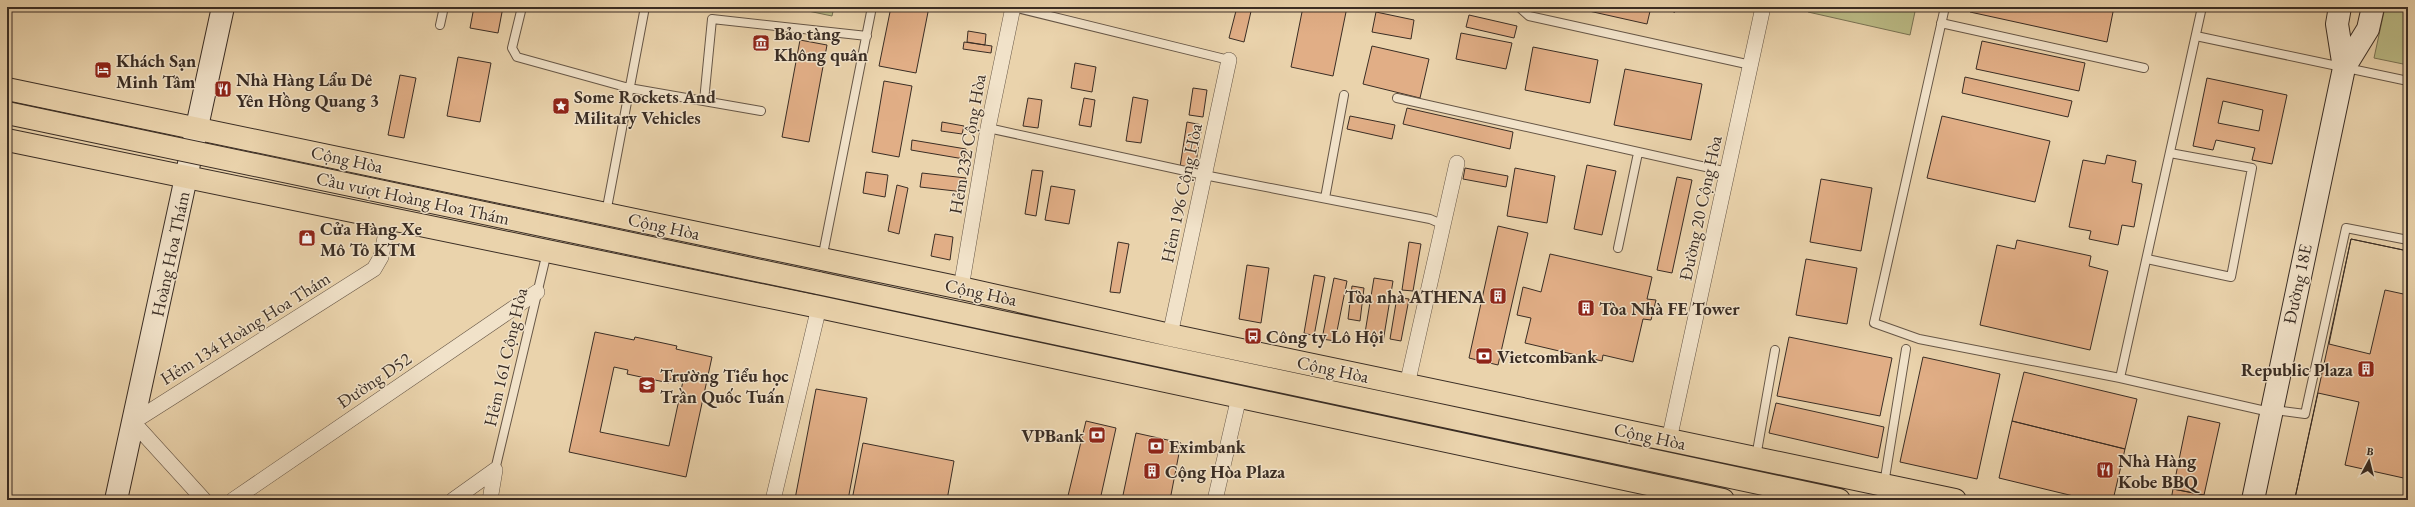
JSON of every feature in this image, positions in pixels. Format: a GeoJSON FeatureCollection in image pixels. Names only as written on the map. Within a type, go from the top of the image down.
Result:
{"type":"FeatureCollection","features":[{"type":"Feature","properties":{"kind":"main road","name":"Hoàng Hoa Thám"},"geometry":{"type":"LineString","coordinates":[[116,500],[198,128],[223,7]]}},
{"type":"Feature","properties":{"kind":"main road","name":"Đường 18E"},"geometry":{"type":"LineString","coordinates":[[2340,7],[2337,24],[2344,68]]}},
{"type":"Feature","properties":{"kind":"main road","name":"Đường 18E"},"geometry":{"type":"LineString","coordinates":[[2253,500],[2344,68],[2368,30],[2373,7]]}},
{"type":"Feature","properties":{"kind":"main road","name":"Cộng Hòa"},"geometry":{"type":"LineString","coordinates":[[7,89],[961,288],[1170,335],[1954,500]]}},
{"type":"Feature","properties":{"kind":"main road"},"geometry":{"type":"LineString","coordinates":[[58,150],[68,101]]}},
{"type":"Feature","properties":{"kind":"main road","name":"Cầu vượt Hoàng Hoa Thám"},"geometry":{"type":"LineString","coordinates":[[7,113],[818,283]]}},
{"type":"Feature","properties":{"kind":"main road"},"geometry":{"type":"LineString","coordinates":[[7,140],[819,307],[1239,397],[1672,495],[1723,500]]}},
{"type":"Feature","properties":{"kind":"main road"},"geometry":{"type":"LineString","coordinates":[[310,202],[320,154]]}},
{"type":"Feature","properties":{"kind":"main road","name":"Cộng Hòa"},"geometry":{"type":"LineString","coordinates":[[818,283],[1839,500]]}},
{"type":"Feature","properties":{"kind":"street","name":"Hẻm 232 Cộng Hòa"},"geometry":{"type":"LineString","coordinates":[[961,288],[988,128],[1013,7]]}},
{"type":"Feature","properties":{"kind":"street","name":"Đường 20 Cộng Hòa"},"geometry":{"type":"LineString","coordinates":[[1669,440],[1763,7]]}},
{"type":"Feature","properties":{"kind":"street","name":"Hẻm 196 Cộng Hòa"},"geometry":{"type":"LineString","coordinates":[[1170,335],[1229,60]]}},
{"type":"Feature","properties":{"kind":"street"},"geometry":{"type":"LineString","coordinates":[[1407,385],[1457,163]]}},
{"type":"Feature","properties":{"kind":"street","name":"Hẻm 134 Hoàng Hoa Thám"},"geometry":{"type":"LineString","coordinates":[[133,422],[374,269],[381,256],[389,218]]}},
{"type":"Feature","properties":{"kind":"street","name":"Đường D52"},"geometry":{"type":"LineString","coordinates":[[233,500],[537,292]]}},
{"type":"Feature","properties":{"kind":"street"},"geometry":{"type":"LineString","coordinates":[[773,500],[819,307]]}},
{"type":"Feature","properties":{"kind":"street"},"geometry":{"type":"LineString","coordinates":[[1215,500],[1239,397]]}},
{"type":"Feature","properties":{"kind":"street"},"geometry":{"type":"LineString","coordinates":[[133,422],[204,500]]}},
{"type":"Feature","properties":{"kind":"street"},"geometry":{"type":"LineString","coordinates":[[454,500],[495,470]]}},
{"type":"Feature","properties":{"kind":"street"},"geometry":{"type":"LineString","coordinates":[[490,500],[495,470]]}},
{"type":"Feature","properties":{"kind":"lane"},"geometry":{"type":"LineString","coordinates":[[440,25],[444,7]]}},
{"type":"Feature","properties":{"kind":"lane"},"geometry":{"type":"LineString","coordinates":[[522,7],[512,48],[517,57],[629,88],[761,111]]}},
{"type":"Feature","properties":{"kind":"lane"},"geometry":{"type":"LineString","coordinates":[[606,214],[645,7]]}},
{"type":"Feature","properties":{"kind":"lane"},"geometry":{"type":"LineString","coordinates":[[822,259],[872,7]]}},
{"type":"Feature","properties":{"kind":"lane"},"geometry":{"type":"LineString","coordinates":[[1013,7],[1229,60]]}},
{"type":"Feature","properties":{"kind":"lane"},"geometry":{"type":"LineString","coordinates":[[1519,7],[1529,16],[1751,65]]}},
{"type":"Feature","properties":{"kind":"lane"},"geometry":{"type":"LineString","coordinates":[[1945,7],[1874,323],[1919,339],[2120,378],[2271,411],[2305,414],[2346,228],[2408,240]]}},
{"type":"Feature","properties":{"kind":"lane"},"geometry":{"type":"LineString","coordinates":[[2120,378],[2202,7]]}},
{"type":"Feature","properties":{"kind":"lane"},"geometry":{"type":"LineString","coordinates":[[704,101],[712,19],[867,36]]}},
{"type":"Feature","properties":{"kind":"lane"},"geometry":{"type":"LineString","coordinates":[[1941,24],[2144,68]]}},
{"type":"Feature","properties":{"kind":"lane"},"geometry":{"type":"LineString","coordinates":[[2196,36],[2408,81]]}},
{"type":"Feature","properties":{"kind":"lane"},"geometry":{"type":"LineString","coordinates":[[1325,198],[1344,95]]}},
{"type":"Feature","properties":{"kind":"lane"},"geometry":{"type":"LineString","coordinates":[[1397,98],[1728,172]]}},
{"type":"Feature","properties":{"kind":"lane"},"geometry":{"type":"LineString","coordinates":[[988,128],[1204,175],[1430,219],[1444,225]]}},
{"type":"Feature","properties":{"kind":"lane"},"geometry":{"type":"LineString","coordinates":[[1618,248],[1638,152]]}},
{"type":"Feature","properties":{"kind":"lane"},"geometry":{"type":"LineString","coordinates":[[2147,259],[2231,277],[2252,168],[2170,153]]}},
{"type":"Feature","properties":{"kind":"lane","name":"Hẻm 161 Cộng Hòa"},"geometry":{"type":"LineString","coordinates":[[495,470],[547,251]]}},
{"type":"Feature","properties":{"kind":"lane"},"geometry":{"type":"LineString","coordinates":[[1884,485],[1906,349]]}},
{"type":"Feature","properties":{"kind":"lane"},"geometry":{"type":"LineString","coordinates":[[1756,458],[1775,350]]}},
{"type":"Feature","properties":{"kind":"green space"},"geometry":{"type":"Polygon","coordinates":[[[789,7],[834,7],[832,16],[789,7]]]}},
{"type":"Feature","properties":{"kind":"green space"},"geometry":{"type":"Polygon","coordinates":[[[1809,7],[1916,7],[1910,35],[1808,12],[1809,7]]]}},
{"type":"Feature","properties":{"kind":"green space"},"geometry":{"type":"Polygon","coordinates":[[[2385,7],[2408,7],[2408,65],[2374,58],[2385,7]]]}},
{"type":"Feature","properties":{"kind":"building"},"geometry":{"type":"Polygon","coordinates":[[[474,7],[503,7],[498,33],[470,28],[474,7]]]}},
{"type":"Feature","properties":{"kind":"building"},"geometry":{"type":"Polygon","coordinates":[[[891,7],[929,7],[916,73],[879,66],[891,7]]]}},
{"type":"Feature","properties":{"kind":"building"},"geometry":{"type":"Polygon","coordinates":[[[1237,7],[1252,7],[1244,42],[1229,38],[1237,7]]]}},
{"type":"Feature","properties":{"kind":"building"},"geometry":{"type":"Polygon","coordinates":[[[1303,7],[1347,7],[1333,76],[1291,67],[1303,7]]]}},
{"type":"Feature","properties":{"kind":"building"},"geometry":{"type":"Polygon","coordinates":[[[1571,7],[1651,7],[1647,24],[1571,7]]]}},
{"type":"Feature","properties":{"kind":"building"},"geometry":{"type":"Polygon","coordinates":[[[1651,7],[1676,7],[1675,12],[1651,7]]]}},
{"type":"Feature","properties":{"kind":"building"},"geometry":{"type":"Polygon","coordinates":[[[1651,7],[1676,7],[1675,12],[1651,7]]]}},
{"type":"Feature","properties":{"kind":"building"},"geometry":{"type":"Polygon","coordinates":[[[1971,7],[2046,7],[2056,9],[2057,7],[2114,7],[2107,42],[1970,12],[1971,7]]]}},
{"type":"Feature","properties":{"kind":"building"},"geometry":{"type":"Polygon","coordinates":[[[1376,12],[1414,20],[1411,39],[1372,32],[1376,12]]]}},
{"type":"Feature","properties":{"kind":"building"},"geometry":{"type":"Polygon","coordinates":[[[1469,15],[1517,26],[1514,38],[1466,27],[1469,15]]]}},
{"type":"Feature","properties":{"kind":"building"},"geometry":{"type":"Polygon","coordinates":[[[968,31],[986,34],[985,45],[967,42],[968,31]]]}},
{"type":"Feature","properties":{"kind":"building"},"geometry":{"type":"Polygon","coordinates":[[[1461,33],[1512,43],[1506,69],[1456,59],[1461,33]]]}},
{"type":"Feature","properties":{"kind":"building"},"geometry":{"type":"Polygon","coordinates":[[[800,40],[827,45],[809,142],[782,137],[800,40]]]}},
{"type":"Feature","properties":{"kind":"building"},"geometry":{"type":"Polygon","coordinates":[[[1982,41],[2085,63],[2079,91],[1976,69],[1982,41]]]}},
{"type":"Feature","properties":{"kind":"building"},"geometry":{"type":"Polygon","coordinates":[[[964,42],[992,46],[991,53],[963,49],[964,42]]]}},
{"type":"Feature","properties":{"kind":"building"},"geometry":{"type":"Polygon","coordinates":[[[1372,46],[1429,59],[1420,98],[1363,84],[1372,46]]]}},
{"type":"Feature","properties":{"kind":"building"},"geometry":{"type":"Polygon","coordinates":[[[1533,47],[1598,60],[1590,103],[1525,90],[1533,47]]]}},
{"type":"Feature","properties":{"kind":"building"},"geometry":{"type":"Polygon","coordinates":[[[458,57],[491,63],[480,122],[447,116],[458,57]]]}},
{"type":"Feature","properties":{"kind":"building"},"geometry":{"type":"Polygon","coordinates":[[[1075,63],[1096,67],[1092,92],[1071,88],[1075,63]]]}},
{"type":"Feature","properties":{"kind":"building"},"geometry":{"type":"Polygon","coordinates":[[[1625,69],[1702,84],[1691,140],[1614,125],[1625,69]]]}},
{"type":"Feature","properties":{"kind":"building"},"geometry":{"type":"Polygon","coordinates":[[[400,75],[416,78],[404,138],[388,135],[400,75]]]}},
{"type":"Feature","properties":{"kind":"building"},"geometry":{"type":"Polygon","coordinates":[[[1965,77],[2072,101],[2068,117],[1962,93],[1965,77]]]}},
{"type":"Feature","properties":{"kind":"building"},"geometry":{"type":"Polygon","coordinates":[[[2207,78],[2287,95],[2272,164],[2252,160],[2255,148],[2216,140],[2213,150],[2193,146],[2207,78]],[[2223,101],[2218,123],[2259,131],[2263,110],[2223,101]]]}},
{"type":"Feature","properties":{"kind":"building"},"geometry":{"type":"Polygon","coordinates":[[[884,81],[912,86],[899,157],[872,152],[884,81]]]}},
{"type":"Feature","properties":{"kind":"building"},"geometry":{"type":"Polygon","coordinates":[[[1193,88],[1207,90],[1203,117],[1189,115],[1193,88]]]}},
{"type":"Feature","properties":{"kind":"building"},"geometry":{"type":"Polygon","coordinates":[[[1133,97],[1148,100],[1141,143],[1126,141],[1133,97]]]}},
{"type":"Feature","properties":{"kind":"building"},"geometry":{"type":"Polygon","coordinates":[[[1028,98],[1042,100],[1038,128],[1023,126],[1028,98]]]}},
{"type":"Feature","properties":{"kind":"building"},"geometry":{"type":"Polygon","coordinates":[[[1084,98],[1095,100],[1091,127],[1079,125],[1084,98]]]}},
{"type":"Feature","properties":{"kind":"building"},"geometry":{"type":"Polygon","coordinates":[[[1407,108],[1513,132],[1510,149],[1403,124],[1407,108]]]}},
{"type":"Feature","properties":{"kind":"building"},"geometry":{"type":"Polygon","coordinates":[[[1350,116],[1395,125],[1392,139],[1347,129],[1350,116]]]}},
{"type":"Feature","properties":{"kind":"building"},"geometry":{"type":"Polygon","coordinates":[[[1942,116],[2050,141],[2035,202],[1927,178],[1942,116]]]}},
{"type":"Feature","properties":{"kind":"building"},"geometry":{"type":"Polygon","coordinates":[[[942,122],[964,126],[962,134],[941,131],[942,122]]]}},
{"type":"Feature","properties":{"kind":"building"},"geometry":{"type":"Polygon","coordinates":[[[1187,122],[1202,125],[1195,169],[1180,167],[1187,122]]]}},
{"type":"Feature","properties":{"kind":"building"},"geometry":{"type":"Polygon","coordinates":[[[912,140],[966,149],[964,159],[911,150],[912,140]]]}},
{"type":"Feature","properties":{"kind":"building"},"geometry":{"type":"Polygon","coordinates":[[[2107,155],[2136,161],[2132,182],[2142,184],[2134,227],[2122,225],[2118,245],[2089,239],[2091,231],[2069,227],[2083,160],[2105,164],[2107,155]]]}},
{"type":"Feature","properties":{"kind":"building"},"geometry":{"type":"Polygon","coordinates":[[[1587,165],[1616,171],[1602,235],[1574,229],[1587,165]]]}},
{"type":"Feature","properties":{"kind":"building"},"geometry":{"type":"Polygon","coordinates":[[[1465,168],[1508,176],[1506,187],[1463,179],[1465,168]]]}},
{"type":"Feature","properties":{"kind":"building"},"geometry":{"type":"Polygon","coordinates":[[[1515,168],[1555,176],[1547,223],[1507,216],[1515,168]]]}},
{"type":"Feature","properties":{"kind":"building"},"geometry":{"type":"Polygon","coordinates":[[[1032,170],[1043,171],[1036,216],[1025,214],[1032,170]]]}},
{"type":"Feature","properties":{"kind":"building"},"geometry":{"type":"Polygon","coordinates":[[[866,172],[888,175],[885,197],[863,193],[866,172]]]}},
{"type":"Feature","properties":{"kind":"building"},"geometry":{"type":"Polygon","coordinates":[[[922,173],[966,178],[964,192],[920,187],[922,173]]]}},
{"type":"Feature","properties":{"kind":"building"},"geometry":{"type":"Polygon","coordinates":[[[1677,177],[1692,180],[1672,273],[1657,270],[1677,177]]]}},
{"type":"Feature","properties":{"kind":"building"},"geometry":{"type":"Polygon","coordinates":[[[1821,179],[1872,188],[1861,251],[1810,242],[1821,179]]]}},
{"type":"Feature","properties":{"kind":"building"},"geometry":{"type":"Polygon","coordinates":[[[897,185],[908,188],[899,234],[888,231],[897,185]]]}},
{"type":"Feature","properties":{"kind":"building"},"geometry":{"type":"Polygon","coordinates":[[[1051,186],[1075,190],[1069,224],[1045,220],[1051,186]]]}},
{"type":"Feature","properties":{"kind":"building","name":"Tòa nhà ATHENA"},"geometry":{"type":"Polygon","coordinates":[[[1498,226],[1528,233],[1498,365],[1469,358],[1498,226]]]}},
{"type":"Feature","properties":{"kind":"building"},"geometry":{"type":"Polygon","coordinates":[[[935,234],[953,237],[950,260],[931,256],[935,234]]]}},
{"type":"Feature","properties":{"kind":"building","name":"Republic Plaza"},"geometry":{"type":"Polygon","coordinates":[[[2351,239],[2408,251],[2408,500],[2305,500],[2295,498],[2351,239]]]}},
{"type":"Feature","properties":{"kind":"building"},"geometry":{"type":"Polygon","coordinates":[[[2351,239],[2408,251],[2408,295],[2385,290],[2370,354],[2329,344],[2351,239]]]}},
{"type":"Feature","properties":{"kind":"building"},"geometry":{"type":"Polygon","coordinates":[[[2017,240],[2091,256],[2089,266],[2108,271],[2090,350],[1980,325],[1997,245],[2015,249],[2017,240]]]}},
{"type":"Feature","properties":{"kind":"building"},"geometry":{"type":"Polygon","coordinates":[[[1118,242],[1129,244],[1120,293],[1110,292],[1118,242]]]}},
{"type":"Feature","properties":{"kind":"building"},"geometry":{"type":"Polygon","coordinates":[[[1409,242],[1421,244],[1413,291],[1402,290],[1409,242]]]}},
{"type":"Feature","properties":{"kind":"building","name":"Tòa Nhà FE Tower"},"geometry":{"type":"Polygon","coordinates":[[[1550,254],[1652,277],[1647,299],[1656,300],[1651,320],[1643,319],[1633,362],[1603,355],[1602,361],[1525,343],[1531,318],[1517,315],[1523,287],[1541,292],[1550,254]]]}},
{"type":"Feature","properties":{"kind":"building"},"geometry":{"type":"Polygon","coordinates":[[[1806,259],[1857,268],[1847,324],[1796,315],[1806,259]]]}},
{"type":"Feature","properties":{"kind":"building"},"geometry":{"type":"Polygon","coordinates":[[[1247,265],[1269,268],[1261,323],[1239,319],[1247,265]]]}},
{"type":"Feature","properties":{"kind":"building"},"geometry":{"type":"Polygon","coordinates":[[[1314,275],[1325,277],[1314,336],[1304,333],[1314,275]]]}},
{"type":"Feature","properties":{"kind":"building"},"geometry":{"type":"Polygon","coordinates":[[[1334,278],[1347,281],[1335,341],[1322,339],[1334,278]]]}},
{"type":"Feature","properties":{"kind":"building"},"geometry":{"type":"Polygon","coordinates":[[[1374,278],[1393,281],[1383,342],[1364,339],[1374,278]]]}},
{"type":"Feature","properties":{"kind":"building"},"geometry":{"type":"Polygon","coordinates":[[[1352,286],[1364,288],[1360,321],[1348,319],[1352,286]]]}},
{"type":"Feature","properties":{"kind":"building"},"geometry":{"type":"Polygon","coordinates":[[[1397,297],[1409,299],[1401,341],[1390,339],[1397,297]]]}},
{"type":"Feature","properties":{"kind":"building"},"geometry":{"type":"Polygon","coordinates":[[[595,332],[634,340],[635,337],[677,346],[676,349],[712,357],[686,477],[569,452],[595,332]],[[614,367],[600,432],[669,446],[683,381],[670,379],[669,383],[627,374],[628,370],[614,367]]]}},
{"type":"Feature","properties":{"kind":"building"},"geometry":{"type":"Polygon","coordinates":[[[1789,337],[1892,358],[1880,416],[1777,396],[1789,337]]]}},
{"type":"Feature","properties":{"kind":"building"},"geometry":{"type":"Polygon","coordinates":[[[1923,357],[2000,374],[1977,479],[1900,462],[1923,357]]]}},
{"type":"Feature","properties":{"kind":"building"},"geometry":{"type":"Polygon","coordinates":[[[2024,372],[2137,399],[2125,449],[2012,421],[2024,372]]]}},
{"type":"Feature","properties":{"kind":"building"},"geometry":{"type":"Polygon","coordinates":[[[816,389],[867,398],[848,500],[795,499],[816,389]]]}},
{"type":"Feature","properties":{"kind":"building"},"geometry":{"type":"Polygon","coordinates":[[[2318,393],[2359,402],[2345,465],[2408,479],[2408,500],[2305,500],[2295,498],[2318,393]]]}},
{"type":"Feature","properties":{"kind":"building"},"geometry":{"type":"Polygon","coordinates":[[[1776,403],[1884,427],[1878,458],[1769,433],[1776,403]]]}},
{"type":"Feature","properties":{"kind":"building"},"geometry":{"type":"Polygon","coordinates":[[[2188,416],[2220,423],[2204,495],[2173,489],[2188,416]]]}},
{"type":"Feature","properties":{"kind":"building"},"geometry":{"type":"Polygon","coordinates":[[[1086,421],[1116,428],[1100,500],[1067,500],[1086,421]]]}},
{"type":"Feature","properties":{"kind":"building"},"geometry":{"type":"Polygon","coordinates":[[[2012,421],[2125,449],[2113,500],[2090,500],[1999,478],[2012,421]]]}},
{"type":"Feature","properties":{"kind":"building","name":"Cộng Hòa Plaza"},"geometry":{"type":"Polygon","coordinates":[[[1136,433],[1181,443],[1170,500],[1122,500],[1136,433]]]}},
{"type":"Feature","properties":{"kind":"building"},"geometry":{"type":"Polygon","coordinates":[[[863,443],[954,461],[947,500],[852,500],[863,443]]]}},
{"type":"Feature","properties":{"kind":"building"},"geometry":{"type":"Polygon","coordinates":[[[2173,489],[2204,495],[2203,500],[2171,500],[2173,489]]]}},
{"type":"Feature","properties":{"kind":"place","name":"Bảo tàng Không quân"},"geometry":{"type":"Point","coordinates":[761,43]}},
{"type":"Feature","properties":{"kind":"place","name":"Khách Sạn Minh Tâm"},"geometry":{"type":"Point","coordinates":[103,70]}},
{"type":"Feature","properties":{"kind":"place","name":"Nhà Hàng Lẩu Dê Yên Hồng Quang 3"},"geometry":{"type":"Point","coordinates":[223,89]}},
{"type":"Feature","properties":{"kind":"place","name":"Some Rockets And Military Vehicles"},"geometry":{"type":"Point","coordinates":[561,106]}},
{"type":"Feature","properties":{"kind":"place","name":"Cửa Hàng Xe Mô Tô KTM"},"geometry":{"type":"Point","coordinates":[307,238]}},
{"type":"Feature","properties":{"kind":"place","name":"Tòa nhà ATHENA"},"geometry":{"type":"Point","coordinates":[1498,296]}},
{"type":"Feature","properties":{"kind":"place","name":"Tòa Nhà FE Tower"},"geometry":{"type":"Point","coordinates":[1586,308]}},
{"type":"Feature","properties":{"kind":"place","name":"Công ty Lô Hội"},"geometry":{"type":"Point","coordinates":[1253,336]}},
{"type":"Feature","properties":{"kind":"place","name":"Vietcombank"},"geometry":{"type":"Point","coordinates":[1484,356]}},
{"type":"Feature","properties":{"kind":"place","name":"Republic Plaza"},"geometry":{"type":"Point","coordinates":[2366,369]}},
{"type":"Feature","properties":{"kind":"place","name":"Trường Tiểu học Trần Quốc Tuấn"},"geometry":{"type":"Point","coordinates":[647,385]}},
{"type":"Feature","properties":{"kind":"place","name":"VPBank"},"geometry":{"type":"Point","coordinates":[1097,435]}},
{"type":"Feature","properties":{"kind":"place","name":"Eximbank"},"geometry":{"type":"Point","coordinates":[1156,446]}},
{"type":"Feature","properties":{"kind":"place","name":"Nhà Hàng Kobe BBQ"},"geometry":{"type":"Point","coordinates":[2105,470]}},
{"type":"Feature","properties":{"kind":"place","name":"Cộng Hòa Plaza"},"geometry":{"type":"Point","coordinates":[1152,471]}}]}
